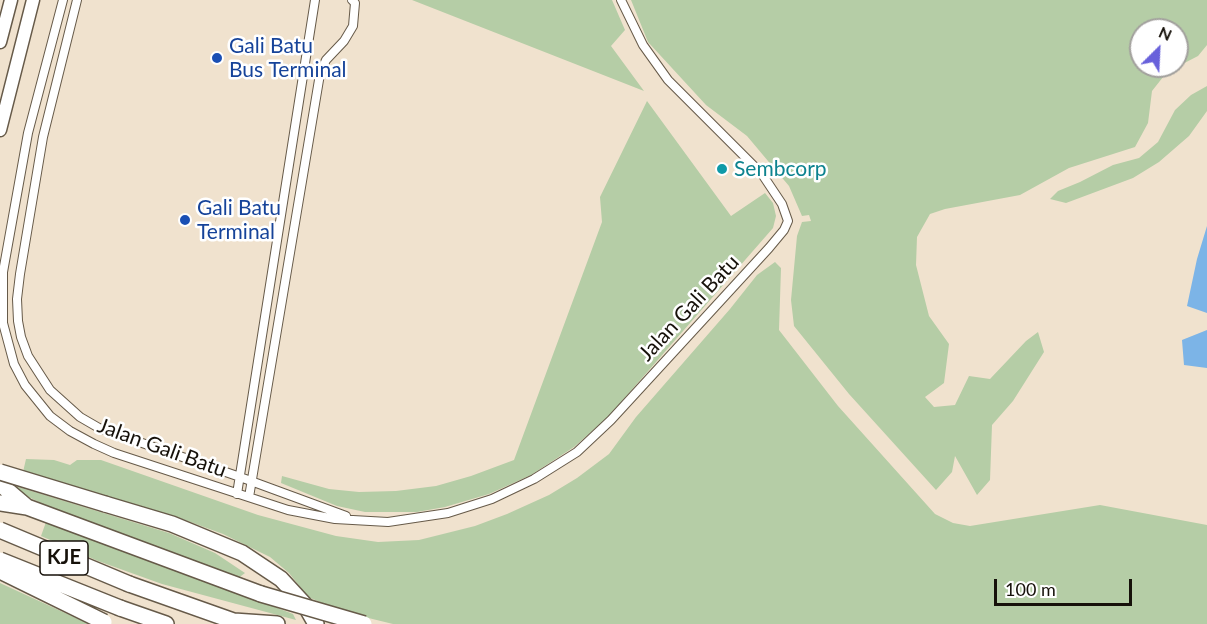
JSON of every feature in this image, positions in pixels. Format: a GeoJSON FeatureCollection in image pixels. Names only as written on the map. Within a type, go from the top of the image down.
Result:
{"type":"FeatureCollection","features":[{"type":"Feature","properties":{"kind":"highway"},"geometry":{"type":"LineString","coordinates":[[0,472],[172,524],[242,553],[281,579],[305,605],[316,624]]}},
{"type":"Feature","properties":{"kind":"highway"},"geometry":{"type":"LineString","coordinates":[[0,484],[27,507]]}},
{"type":"Feature","properties":{"kind":"highway"},"geometry":{"type":"LineString","coordinates":[[0,503],[27,507],[261,594],[364,624]]}},
{"type":"Feature","properties":{"kind":"highway","name":"KJE"},"geometry":{"type":"LineString","coordinates":[[0,530],[129,584],[238,622]]}},
{"type":"Feature","properties":{"kind":"highway","name":"KJE"},"geometry":{"type":"LineString","coordinates":[[0,560],[166,624]]}},
{"type":"Feature","properties":{"kind":"highway"},"geometry":{"type":"LineString","coordinates":[[0,571],[105,623]]}},
{"type":"Feature","properties":{"kind":"highway"},"geometry":{"type":"LineString","coordinates":[[238,622],[277,624]]}},
{"type":"Feature","properties":{"kind":"main road"},"geometry":{"type":"LineString","coordinates":[[0,42],[10,0]]}},
{"type":"Feature","properties":{"kind":"main road"},"geometry":{"type":"LineString","coordinates":[[0,130],[33,0]]}},
{"type":"Feature","properties":{"kind":"street","name":"Jalan Gali Batu"},"geometry":{"type":"LineString","coordinates":[[63,0],[28,133],[3,272],[3,323],[14,364],[25,385],[50,416],[94,444],[114,453],[297,512],[335,519],[388,522],[447,513],[492,499],[524,484],[577,452],[611,420],[784,230],[788,221],[782,204],[762,174],[668,80],[643,45],[621,0]]}},
{"type":"Feature","properties":{"kind":"street","name":"Jalan Gali Batu"},"geometry":{"type":"LineString","coordinates":[[77,0],[44,137],[17,299],[21,337],[39,376],[63,404],[99,428],[252,481],[335,513],[362,520]]}},
{"type":"Feature","properties":{"kind":"street","name":"Jalan Gali Batu"},"geometry":{"type":"LineString","coordinates":[[237,494],[315,0]]}},
{"type":"Feature","properties":{"kind":"street","name":"Jalan Gali Batu"},"geometry":{"type":"LineString","coordinates":[[249,497],[320,74],[326,60],[344,41],[353,26],[355,3],[352,0]]}},
{"type":"Feature","properties":{"kind":"green space"},"geometry":{"type":"Polygon","coordinates":[[[412,0],[612,0],[625,30],[611,46],[644,91],[412,0]]]}},
{"type":"Feature","properties":{"kind":"green space"},"geometry":{"type":"Polygon","coordinates":[[[631,0],[1207,0],[1207,45],[1198,56],[1189,61],[1189,18],[1129,18],[1129,78],[1162,78],[1152,91],[1148,123],[1135,147],[1069,168],[1020,195],[930,214],[917,237],[916,265],[929,316],[949,344],[944,383],[925,397],[934,407],[955,405],[969,376],[990,379],[1026,341],[1038,332],[1044,352],[1013,401],[992,425],[990,480],[977,495],[955,456],[952,472],[936,490],[849,394],[794,326],[791,300],[797,236],[802,222],[811,221],[809,215],[802,216],[789,186],[747,136],[706,105],[648,42],[631,0]]]}},
{"type":"Feature","properties":{"kind":"green space"},"geometry":{"type":"Polygon","coordinates":[[[1207,86],[1207,111],[1189,136],[1159,162],[1133,178],[1066,203],[1050,199],[1058,191],[1113,165],[1139,158],[1158,142],[1175,110],[1191,95],[1207,86]]]}},
{"type":"Feature","properties":{"kind":"green space"},"geometry":{"type":"Polygon","coordinates":[[[647,101],[731,216],[765,193],[773,203],[776,216],[773,228],[608,417],[574,447],[531,475],[489,494],[445,507],[417,512],[365,512],[337,506],[281,483],[282,476],[329,489],[359,492],[396,491],[436,486],[514,460],[602,222],[600,197],[647,101]]]}},
{"type":"Feature","properties":{"kind":"green space"},"geometry":{"type":"Polygon","coordinates":[[[775,262],[781,268],[779,330],[838,406],[935,514],[953,523],[970,526],[1100,505],[1207,525],[1207,624],[393,624],[344,612],[308,597],[289,573],[270,557],[223,534],[174,516],[23,472],[26,459],[54,460],[70,465],[77,460],[101,460],[258,515],[336,536],[378,542],[419,540],[475,526],[549,495],[609,454],[636,417],[757,275],[775,262]]]}},
{"type":"Feature","properties":{"kind":"green space"},"geometry":{"type":"Polygon","coordinates":[[[15,486],[169,533],[215,553],[245,573],[237,579],[60,512],[20,493],[15,486]]]}},
{"type":"Feature","properties":{"kind":"green space"},"geometry":{"type":"Polygon","coordinates":[[[46,522],[106,542],[293,614],[296,620],[162,584],[98,561],[41,536],[46,522]]]}},
{"type":"Feature","properties":{"kind":"green space"},"geometry":{"type":"Polygon","coordinates":[[[0,583],[89,624],[0,624],[0,583]]]}},
{"type":"Feature","properties":{"kind":"water"},"geometry":{"type":"Polygon","coordinates":[[[1207,226],[1207,313],[1187,306],[1207,226]]]}},
{"type":"Feature","properties":{"kind":"water"},"geometry":{"type":"Polygon","coordinates":[[[1207,330],[1207,368],[1184,365],[1182,340],[1207,330]]]}},
{"type":"Feature","properties":{"kind":"place","name":"Gali Batu Bus Terminal"},"geometry":{"type":"Point","coordinates":[217,58]}},
{"type":"Feature","properties":{"kind":"place","name":"Sembcorp"},"geometry":{"type":"Point","coordinates":[722,169]}},
{"type":"Feature","properties":{"kind":"place","name":"Gali Batu Terminal"},"geometry":{"type":"Point","coordinates":[185,220]}}]}
